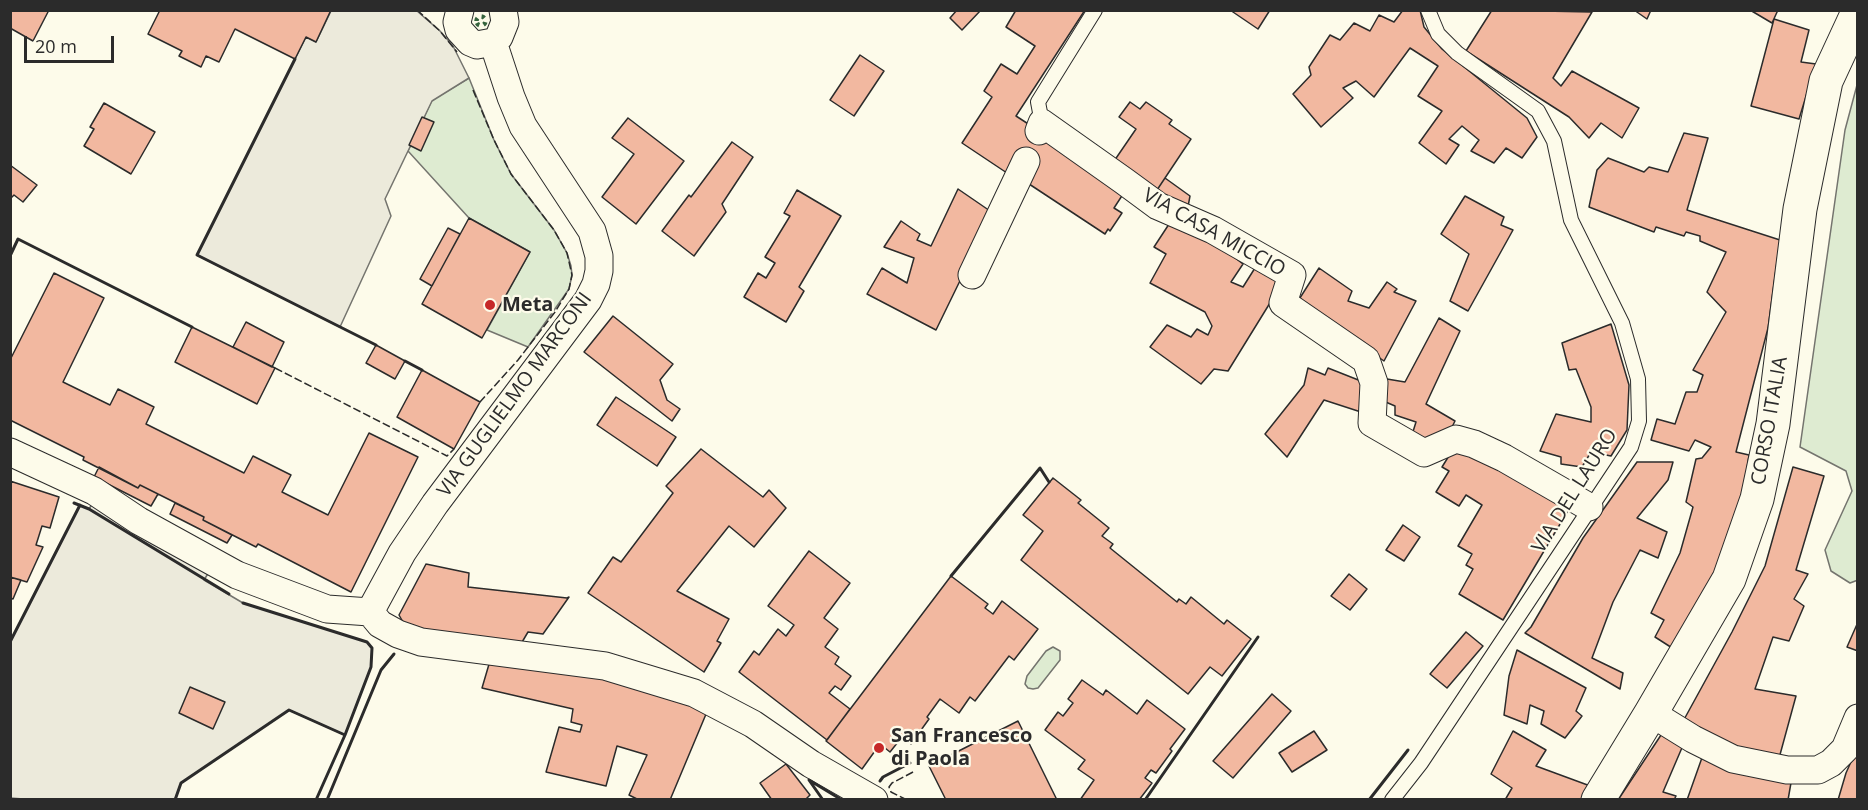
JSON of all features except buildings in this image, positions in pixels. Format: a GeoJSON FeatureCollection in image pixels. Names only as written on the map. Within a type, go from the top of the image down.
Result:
{"type":"FeatureCollection","features":[{"type":"Feature","properties":{"kind":"main road","name":"CORSO ITALIA"},"geometry":{"type":"LineString","coordinates":[[1598,800],[1729,579],[1757,499],[1773,424],[1800,209],[1826,81],[1857,12]]}},
{"type":"Feature","properties":{"kind":"street"},"geometry":{"type":"LineString","coordinates":[[460,10],[457,22],[463,37],[477,45],[493,42],[503,30],[505,22],[502,10]]}},
{"type":"Feature","properties":{"kind":"street","name":"VIA GUGLIELMO MARCONI"},"geometry":{"type":"LineString","coordinates":[[370,612],[402,553],[435,504],[588,300],[596,284],[599,271],[599,256],[592,231],[523,126],[493,42]]}},
{"type":"Feature","properties":{"kind":"street","name":"VIA CASA MICCIO"},"geometry":{"type":"LineString","coordinates":[[1041,127],[1124,180],[1158,207],[1213,230],[1292,275],[1283,303],[1366,360],[1374,383],[1372,423],[1424,453],[1456,439],[1474,444],[1504,458],[1590,507]]}},
{"type":"Feature","properties":{"kind":"street"},"geometry":{"type":"LineString","coordinates":[[972,275],[1026,161]]}},
{"type":"Feature","properties":{"kind":"street"},"geometry":{"type":"LineString","coordinates":[[10,452],[94,491],[139,521],[237,575],[327,609],[370,612],[380,624],[398,634],[421,642],[605,666],[694,693],[753,724],[811,764],[874,800]]}},
{"type":"Feature","properties":{"kind":"street"},"geometry":{"type":"LineString","coordinates":[[1651,713],[1693,739],[1733,759],[1787,770],[1818,770],[1831,763],[1845,749],[1857,718]]}},
{"type":"Feature","properties":{"kind":"lane"},"geometry":{"type":"LineString","coordinates":[[1041,127],[1038,102],[1095,10]]}},
{"type":"Feature","properties":{"kind":"lane","name":"VIA DEL LAURO"},"geometry":{"type":"LineString","coordinates":[[1392,800],[1421,763],[1631,447],[1638,422],[1638,379],[1622,323],[1571,220],[1554,141],[1538,111],[1457,53],[1438,34],[1428,10]]}},
{"type":"Feature","properties":{"kind":"green space"},"geometry":{"type":"Polygon","coordinates":[[[469,78],[494,140],[511,174],[554,230],[567,253],[571,266],[569,289],[528,347],[487,330],[530,252],[469,218],[408,151],[432,100],[469,78]]]}},
{"type":"Feature","properties":{"kind":"green space"},"geometry":{"type":"Polygon","coordinates":[[[1857,85],[1858,580],[1850,583],[1831,571],[1825,550],[1852,491],[1846,471],[1800,447],[1845,130],[1857,85]]]}},
{"type":"Feature","properties":{"kind":"green space"},"geometry":{"type":"Polygon","coordinates":[[[1053,647],[1060,651],[1060,660],[1038,688],[1028,688],[1025,684],[1027,676],[1046,651],[1053,647]]]}},
{"type":"Feature","properties":{"kind":"shaded area"},"geometry":{"type":"Polygon","coordinates":[[[331,11],[417,11],[453,46],[469,78],[432,101],[385,199],[391,216],[340,327],[197,255],[306,37],[316,42],[331,11]]]}},
{"type":"Feature","properties":{"kind":"shaded area"},"geometry":{"type":"Polygon","coordinates":[[[94,501],[209,572],[204,580],[243,603],[367,642],[372,648],[371,667],[345,735],[289,710],[181,783],[175,799],[11,799],[10,642],[80,505],[89,509],[94,501]]]}},
{"type":"Feature","properties":{"kind":"hedge"},"geometry":{"type":"LineString","coordinates":[[481,16],[486,21],[481,26],[476,21],[481,16]]}},
{"type":"Feature","properties":{"kind":"fence"},"geometry":{"type":"LineString","coordinates":[[417,10],[440,31],[457,52]]}},
{"type":"Feature","properties":{"kind":"fence"},"geometry":{"type":"LineString","coordinates":[[473,90],[511,174],[554,230],[567,253],[572,275],[569,289],[555,312],[518,360],[480,402]]}},
{"type":"Feature","properties":{"kind":"fence"},"geometry":{"type":"LineString","coordinates":[[275,368],[447,456],[454,449]]}},
{"type":"Feature","properties":{"kind":"fence"},"geometry":{"type":"LineString","coordinates":[[907,800],[891,792],[889,787],[892,783],[915,771]]}},
{"type":"Feature","properties":{"kind":"wall"},"geometry":{"type":"LineString","coordinates":[[295,59],[197,255],[376,345]]}},
{"type":"Feature","properties":{"kind":"wall"},"geometry":{"type":"LineString","coordinates":[[10,256],[18,239],[192,327]]}},
{"type":"Feature","properties":{"kind":"wall"},"geometry":{"type":"LineString","coordinates":[[405,361],[422,370]]}},
{"type":"Feature","properties":{"kind":"wall"},"geometry":{"type":"LineString","coordinates":[[951,576],[1040,468],[1049,482]]}},
{"type":"Feature","properties":{"kind":"wall"},"geometry":{"type":"LineString","coordinates":[[74,503],[89,509],[229,594]]}},
{"type":"Feature","properties":{"kind":"wall"},"geometry":{"type":"LineString","coordinates":[[10,642],[80,505]]}},
{"type":"Feature","properties":{"kind":"wall"},"geometry":{"type":"LineString","coordinates":[[243,603],[367,642],[372,648],[371,667],[345,735],[316,800]]}},
{"type":"Feature","properties":{"kind":"wall"},"geometry":{"type":"LineString","coordinates":[[1145,800],[1258,637]]}},
{"type":"Feature","properties":{"kind":"wall"},"geometry":{"type":"LineString","coordinates":[[327,800],[381,670],[394,654]]}},
{"type":"Feature","properties":{"kind":"wall"},"geometry":{"type":"LineString","coordinates":[[175,800],[181,783],[289,710],[345,735]]}},
{"type":"Feature","properties":{"kind":"wall"},"geometry":{"type":"LineString","coordinates":[[1369,800],[1408,750]]}},
{"type":"Feature","properties":{"kind":"wall"},"geometry":{"type":"LineString","coordinates":[[880,781],[883,777],[910,763]]}},
{"type":"Feature","properties":{"kind":"wall"},"geometry":{"type":"LineString","coordinates":[[823,800],[809,780],[842,800]]}},
{"type":"Feature","properties":{"kind":"wall"},"geometry":{"type":"LineString","coordinates":[[10,799],[30,800]]}},
{"type":"Feature","properties":{"kind":"place","name":"Meta"},"geometry":{"type":"Point","coordinates":[490,305]}},
{"type":"Feature","properties":{"kind":"place","name":"San Francesco di Paola"},"geometry":{"type":"Point","coordinates":[879,748]}}]}
